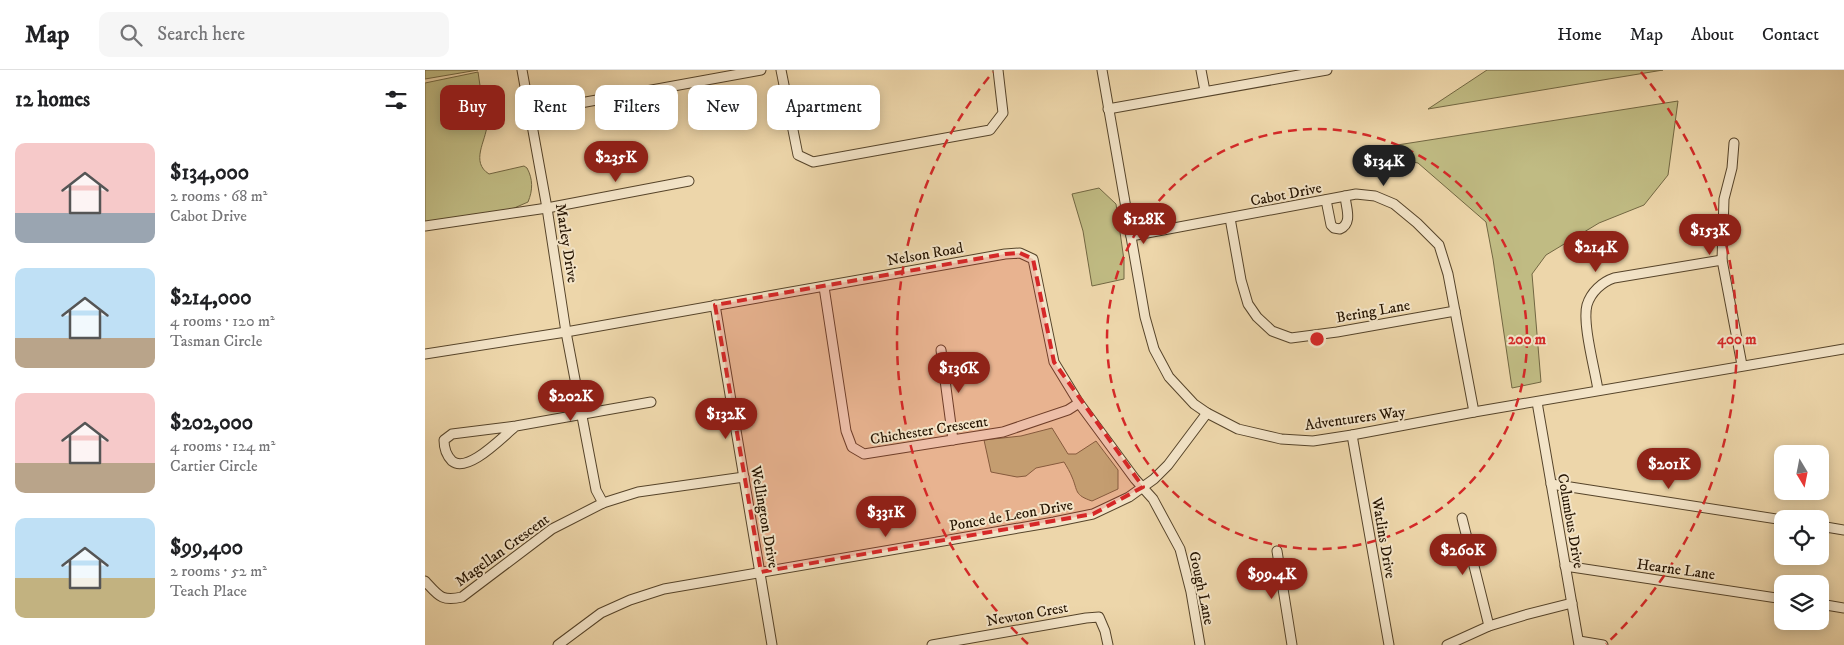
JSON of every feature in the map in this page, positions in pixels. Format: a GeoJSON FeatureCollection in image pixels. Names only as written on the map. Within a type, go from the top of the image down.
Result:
{"type":"FeatureCollection","features":[{"type":"Feature","properties":{"kind":"street","name":"Marley Drive"},"geometry":{"type":"LineString","coordinates":[[523,70],[526,85]]}},
{"type":"Feature","properties":{"kind":"street"},"geometry":{"type":"LineString","coordinates":[[585,102],[761,70]]}},
{"type":"Feature","properties":{"kind":"street"},"geometry":{"type":"LineString","coordinates":[[781,70],[798,155],[813,162],[990,130],[1003,113],[998,70]]}},
{"type":"Feature","properties":{"kind":"street","name":"Adventurers Way"},"geometry":{"type":"LineString","coordinates":[[1102,70],[1145,317],[1154,349],[1169,377],[1194,404],[1207,413],[1239,429],[1281,439],[1313,440],[1352,435],[1598,390],[1844,349]]}},
{"type":"Feature","properties":{"kind":"street"},"geometry":{"type":"LineString","coordinates":[[1201,70],[1205,91]]}},
{"type":"Feature","properties":{"kind":"street"},"geometry":{"type":"LineString","coordinates":[[1108,109],[1327,70]]}},
{"type":"Feature","properties":{"kind":"street","name":"Marley Drive"},"geometry":{"type":"LineString","coordinates":[[534,130],[566,332],[596,490],[603,503]]}},
{"type":"Feature","properties":{"kind":"street"},"geometry":{"type":"LineString","coordinates":[[1734,143],[1733,159],[1724,199],[1722,260],[1743,365]]}},
{"type":"Feature","properties":{"kind":"street"},"geometry":{"type":"LineString","coordinates":[[425,226],[547,208],[689,182]]}},
{"type":"Feature","properties":{"kind":"street","name":"Cabot Drive"},"geometry":{"type":"LineString","coordinates":[[1131,236],[1356,194],[1375,196],[1394,204],[1439,245],[1449,274],[1474,412]]}},
{"type":"Feature","properties":{"kind":"street"},"geometry":{"type":"LineString","coordinates":[[1326,200],[1329,222],[1334,228],[1340,229],[1346,226],[1348,220],[1345,196]]}},
{"type":"Feature","properties":{"kind":"street","name":"Bering Lane"},"geometry":{"type":"LineString","coordinates":[[1230,218],[1241,280],[1248,304],[1257,317],[1271,331],[1291,338],[1337,332],[1455,311]]}},
{"type":"Feature","properties":{"kind":"street","name":"Nelson Road"},"geometry":{"type":"LineString","coordinates":[[566,332],[1005,254],[1020,253],[1033,259],[1054,362],[1079,403],[1135,479],[1143,487]]}},
{"type":"Feature","properties":{"kind":"street"},"geometry":{"type":"LineString","coordinates":[[1598,390],[1587,319],[1587,305],[1601,284],[1614,278],[1722,260]]}},
{"type":"Feature","properties":{"kind":"street","name":"Chichester Crescent"},"geometry":{"type":"LineString","coordinates":[[824,287],[845,430],[852,447],[864,454],[1003,432],[1068,410],[1079,403]]}},
{"type":"Feature","properties":{"kind":"street","name":"Wellington Drive"},"geometry":{"type":"LineString","coordinates":[[715,305],[772,645]]}},
{"type":"Feature","properties":{"kind":"street"},"geometry":{"type":"LineString","coordinates":[[425,354],[566,332]]}},
{"type":"Feature","properties":{"kind":"street"},"geometry":{"type":"LineString","coordinates":[[941,350],[953,440]]}},
{"type":"Feature","properties":{"kind":"street"},"geometry":{"type":"LineString","coordinates":[[516,426],[476,459],[464,465],[455,463],[448,457],[444,448],[444,440],[452,434],[516,426],[651,402]]}},
{"type":"Feature","properties":{"kind":"street","name":"Columbus Drive"},"geometry":{"type":"LineString","coordinates":[[1537,402],[1579,643]]}},
{"type":"Feature","properties":{"kind":"street","name":"Ponce de Leon Drive"},"geometry":{"type":"LineString","coordinates":[[558,645],[601,613],[630,600],[664,589],[1093,514],[1129,498],[1168,465],[1207,413]]}},
{"type":"Feature","properties":{"kind":"street","name":"Watlins Drive"},"geometry":{"type":"LineString","coordinates":[[1352,435],[1389,645]]}},
{"type":"Feature","properties":{"kind":"street","name":"Magellan Crescent"},"geometry":{"type":"LineString","coordinates":[[425,581],[437,595],[449,600],[462,597],[552,528],[603,503],[638,492],[744,477]]}},
{"type":"Feature","properties":{"kind":"street"},"geometry":{"type":"LineString","coordinates":[[1551,484],[1774,519]]}},
{"type":"Feature","properties":{"kind":"street","name":"Gough Lane"},"geometry":{"type":"LineString","coordinates":[[1143,487],[1153,499],[1180,549],[1191,592],[1200,645]]}},
{"type":"Feature","properties":{"kind":"street"},"geometry":{"type":"LineString","coordinates":[[1461,518],[1489,626]]}},
{"type":"Feature","properties":{"kind":"street"},"geometry":{"type":"LineString","coordinates":[[1829,528],[1844,530]]}},
{"type":"Feature","properties":{"kind":"street"},"geometry":{"type":"LineString","coordinates":[[1277,551],[1292,645]]}},
{"type":"Feature","properties":{"kind":"street","name":"Hearne Lane"},"geometry":{"type":"LineString","coordinates":[[1565,566],[1774,598]]}},
{"type":"Feature","properties":{"kind":"street"},"geometry":{"type":"LineString","coordinates":[[1447,645],[1489,626],[1525,614],[1572,603]]}},
{"type":"Feature","properties":{"kind":"street"},"geometry":{"type":"LineString","coordinates":[[1829,606],[1844,608]]}},
{"type":"Feature","properties":{"kind":"street","name":"Newton Crest"},"geometry":{"type":"LineString","coordinates":[[932,645],[1099,617],[1105,631],[1107,645]]}},
{"type":"Feature","properties":{"kind":"street"},"geometry":{"type":"LineString","coordinates":[[1579,643],[1603,645]]}},
{"type":"Feature","properties":{"kind":"highlighted area"},"geometry":{"type":"Polygon","coordinates":[[[1020,253],[1033,259],[1054,362],[1143,487],[1093,514],[761,572],[715,305],[1005,254],[1020,253]]]}},
{"type":"Feature","properties":{"kind":"shaded area"},"geometry":{"type":"Polygon","coordinates":[[[425,70],[478,70],[425,79],[425,70]]]}},
{"type":"Feature","properties":{"kind":"shaded area"},"geometry":{"type":"Polygon","coordinates":[[[1487,70],[1663,70],[1428,109],[1487,70]]]}},
{"type":"Feature","properties":{"kind":"shaded area"},"geometry":{"type":"Polygon","coordinates":[[[478,72],[480,85],[440,85],[440,130],[486,130],[480,157],[483,169],[489,174],[524,166],[527,168],[531,180],[528,202],[512,209],[425,222],[425,83],[478,72]]]}},
{"type":"Feature","properties":{"kind":"shaded area"},"geometry":{"type":"Polygon","coordinates":[[[1678,101],[1668,175],[1644,205],[1599,223],[1546,255],[1532,274],[1541,382],[1512,388],[1486,222],[1418,163],[1359,151],[1678,101]]]}},
{"type":"Feature","properties":{"kind":"shaded area"},"geometry":{"type":"Polygon","coordinates":[[[1099,188],[1116,204],[1124,260],[1124,279],[1092,286],[1083,231],[1072,194],[1099,188]]]}},
{"type":"Feature","properties":{"kind":"shaded area"},"geometry":{"type":"Polygon","coordinates":[[[1052,428],[1068,454],[1076,454],[1096,441],[1118,470],[1118,489],[1092,501],[1082,497],[1077,492],[1064,462],[1036,468],[1026,476],[1017,477],[991,472],[984,440],[1021,436],[1052,428]]]}}]}
